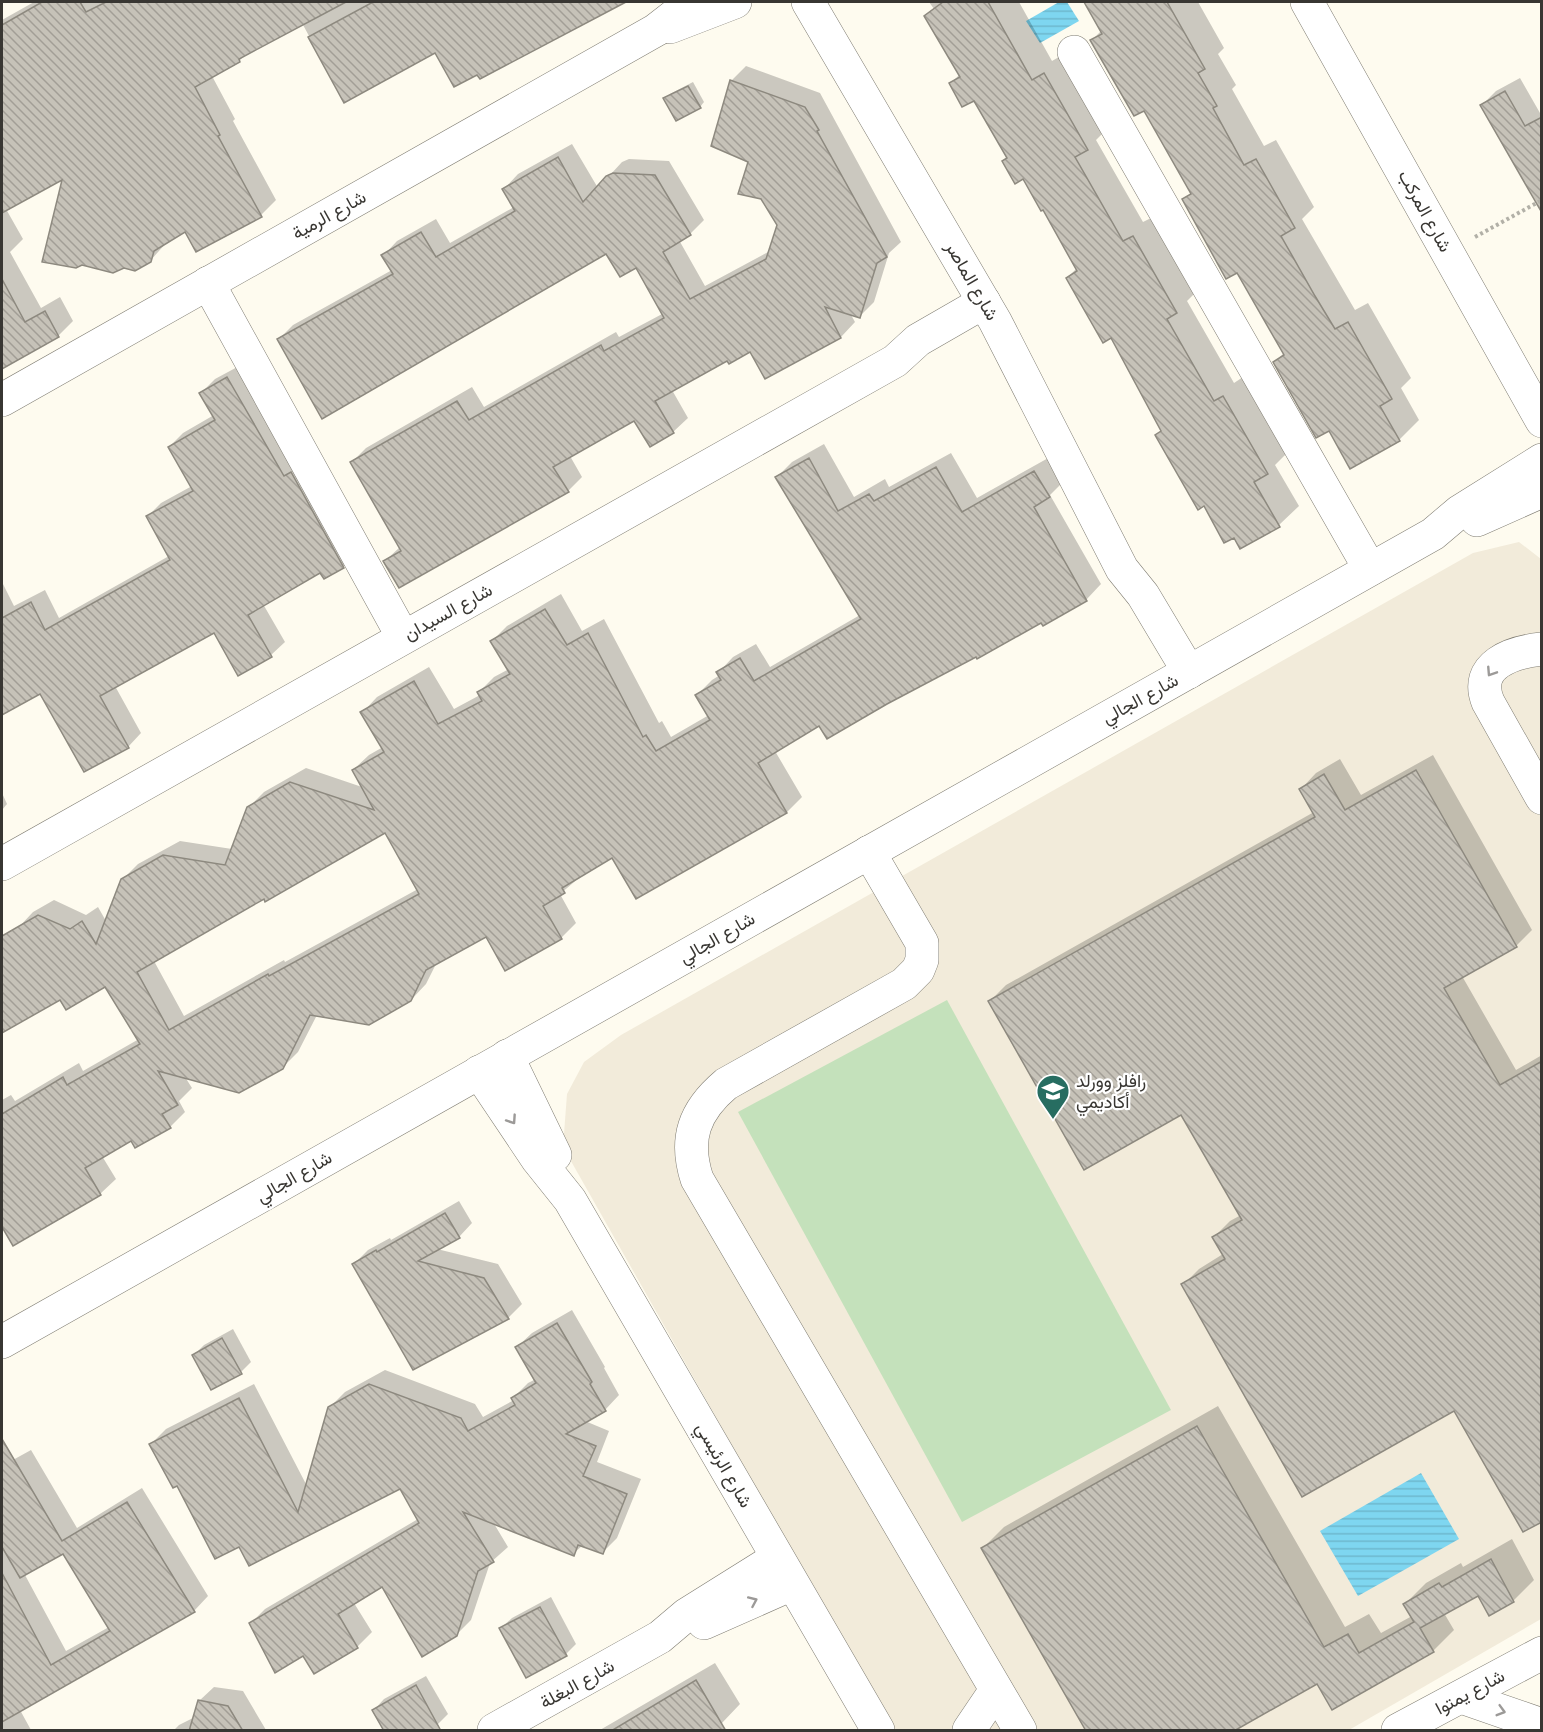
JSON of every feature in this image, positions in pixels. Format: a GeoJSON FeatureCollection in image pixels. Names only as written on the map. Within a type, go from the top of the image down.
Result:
{"type":"FeatureCollection","features":[{"type":"Feature","properties":{"kind":"street","name":"شارع الرمية"},"geometry":{"type":"LineString","coordinates":[[2,400],[656,30],[692,2]]}},
{"type":"Feature","properties":{"kind":"street","name":"شارع الرمية"},"geometry":{"type":"LineString","coordinates":[[656,30],[701,16],[735,2]]}},
{"type":"Feature","properties":{"kind":"street","name":"شارع الماصر"},"geometry":{"type":"LineString","coordinates":[[808,2],[989,311],[1122,569],[1143,595],[1177,678]]}},
{"type":"Feature","properties":{"kind":"street","name":"شارع المركب"},"geometry":{"type":"LineString","coordinates":[[1307,2],[1542,421]]}},
{"type":"Feature","properties":{"kind":"street"},"geometry":{"type":"LineString","coordinates":[[1074,52],[1370,569]]}},
{"type":"Feature","properties":{"kind":"street"},"geometry":{"type":"LineString","coordinates":[[208,283],[404,637]]}},
{"type":"Feature","properties":{"kind":"street","name":"شارع السيدان"},"geometry":{"type":"LineString","coordinates":[[2,864],[896,361],[926,354],[989,311]]}},
{"type":"Feature","properties":{"kind":"street","name":"شارع الجالي"},"geometry":{"type":"LineString","coordinates":[[2,1342],[1432,534],[1459,512],[1542,460]]}},
{"type":"Feature","properties":{"kind":"street","name":"شارع الجالي"},"geometry":{"type":"LineString","coordinates":[[1432,534],[1470,523],[1542,491]]}},
{"type":"Feature","properties":{"kind":"street"},"geometry":{"type":"LineString","coordinates":[[1542,649],[1531,650],[1498,662],[1491,667],[1484,684],[1488,702],[1542,798]]}},
{"type":"Feature","properties":{"kind":"street"},"geometry":{"type":"LineString","coordinates":[[869,852],[922,943],[922,960],[918,970],[904,984],[726,1084],[714,1094],[701,1112],[693,1133],[691,1149],[693,1164],[697,1179],[1020,1731]]}},
{"type":"Feature","properties":{"kind":"street","name":"شارع الرئيسي"},"geometry":{"type":"LineString","coordinates":[[493,1064],[538,1160],[570,1200],[878,1731]]}},
{"type":"Feature","properties":{"kind":"street","name":"شارع البغلة"},"geometry":{"type":"LineString","coordinates":[[494,1731],[660,1637],[686,1615],[784,1571]]}},
{"type":"Feature","properties":{"kind":"street","name":"شارع يمتوا"},"geometry":{"type":"LineString","coordinates":[[1398,1731],[1542,1653]]}},
{"type":"Feature","properties":{"kind":"street"},"geometry":{"type":"LineString","coordinates":[[969,1731],[996,1690]]}},
{"type":"Feature","properties":{"kind":"street"},"geometry":{"type":"LineString","coordinates":[[1461,1697],[1542,1725]]}},
{"type":"Feature","properties":{"kind":"path"},"geometry":{"type":"LineString","coordinates":[[1448,252],[1542,200]]}},
{"type":"Feature","properties":{"kind":"shaded area","name":"رافلز وورلد أكاديمي"},"geometry":{"type":"Polygon","coordinates":[[[1519,542],[1541,559],[1541,1619],[1349,1730],[893,1730],[563,1147],[567,1094],[584,1062],[621,1035],[1473,553],[1519,542]]]}},
{"type":"Feature","properties":{"kind":"green space"},"geometry":{"type":"Polygon","coordinates":[[[947,1000],[1171,1410],[962,1522],[738,1112],[947,1000]]]}},
{"type":"Feature","properties":{"kind":"water"},"geometry":{"type":"Polygon","coordinates":[[[1059,2],[1067,2],[1079,21],[1040,43],[1026,21],[1059,2]]]}},
{"type":"Feature","properties":{"kind":"water"},"geometry":{"type":"Polygon","coordinates":[[[1421,1473],[1459,1539],[1358,1596],[1320,1531],[1421,1473]]]}},
{"type":"Feature","properties":{"kind":"building"},"geometry":{"type":"Polygon","coordinates":[[[42,2],[80,2],[86,12],[106,2],[346,2],[239,59],[240,62],[195,87],[220,135],[218,136],[262,217],[196,252],[185,232],[154,251],[151,262],[135,271],[124,268],[113,273],[82,265],[76,268],[42,262],[62,180],[2,213],[2,25],[42,2]]]}},
{"type":"Feature","properties":{"kind":"building"},"geometry":{"type":"Polygon","coordinates":[[[373,2],[626,2],[480,79],[477,75],[454,87],[435,53],[344,103],[308,37],[373,2]]]}},
{"type":"Feature","properties":{"kind":"building"},"geometry":{"type":"Polygon","coordinates":[[[943,2],[988,2],[1032,80],[1044,73],[1088,150],[1075,157],[1123,241],[1133,236],[1177,313],[1167,319],[1214,401],[1223,396],[1268,474],[1254,482],[1280,527],[1240,549],[1234,538],[1224,543],[1204,506],[1198,510],[1155,435],[1161,431],[1111,338],[1103,343],[1066,278],[1077,271],[1043,210],[1041,211],[1023,179],[1015,184],[1002,161],[1007,158],[974,101],[962,107],[949,83],[960,77],[924,16],[943,2]]]}},
{"type":"Feature","properties":{"kind":"building"},"geometry":{"type":"Polygon","coordinates":[[[1084,2],[1167,2],[1205,69],[1198,73],[1217,106],[1213,108],[1244,165],[1256,159],[1295,228],[1281,236],[1315,296],[1335,329],[1348,322],[1392,399],[1380,406],[1400,441],[1350,469],[1329,431],[1316,438],[1273,362],[1284,355],[1237,273],[1226,279],[1182,199],[1191,194],[1144,111],[1134,116],[1090,40],[1102,34],[1084,2]]]}},
{"type":"Feature","properties":{"kind":"building"},"geometry":{"type":"Polygon","coordinates":[[[730,80],[805,107],[819,130],[817,131],[887,257],[877,263],[860,318],[825,307],[841,338],[765,379],[750,352],[729,364],[727,361],[655,401],[674,433],[650,447],[634,421],[553,467],[569,492],[399,588],[383,561],[401,551],[350,462],[457,401],[469,420],[601,345],[604,351],[664,318],[636,268],[620,277],[606,254],[322,419],[277,339],[393,274],[381,255],[421,232],[436,257],[515,211],[502,189],[558,157],[583,202],[606,176],[613,173],[655,175],[691,235],[663,252],[690,299],[766,259],[777,225],[761,199],[738,194],[748,162],[711,146],[730,80]]]}},
{"type":"Feature","properties":{"kind":"building"},"geometry":{"type":"Polygon","coordinates":[[[688,86],[701,108],[676,121],[663,98],[688,86]]]}},
{"type":"Feature","properties":{"kind":"building"},"geometry":{"type":"Polygon","coordinates":[[[1505,91],[1525,126],[1542,117],[1542,213],[1480,105],[1505,91]]]}},
{"type":"Feature","properties":{"kind":"building"},"geometry":{"type":"Polygon","coordinates":[[[2,279],[25,322],[45,311],[59,337],[2,369],[2,279]]]}},
{"type":"Feature","properties":{"kind":"building"},"geometry":{"type":"Polygon","coordinates":[[[227,377],[284,476],[291,472],[344,568],[324,579],[320,573],[248,615],[272,657],[238,676],[214,633],[100,696],[129,748],[84,772],[40,694],[2,715],[2,618],[31,602],[45,630],[170,560],[146,516],[193,491],[168,447],[215,420],[199,393],[227,377]]]}},
{"type":"Feature","properties":{"kind":"building"},"geometry":{"type":"Polygon","coordinates":[[[809,458],[838,511],[869,494],[874,501],[936,467],[962,512],[1034,471],[1050,497],[1034,507],[1087,601],[1043,626],[1041,623],[977,659],[976,657],[887,704],[827,739],[819,726],[758,763],[787,813],[636,899],[612,858],[562,888],[565,893],[543,906],[562,939],[505,971],[486,937],[426,970],[411,1001],[369,1025],[310,1015],[283,1069],[239,1093],[158,1071],[178,1105],[162,1114],[171,1128],[135,1148],[131,1141],[85,1168],[101,1195],[13,1246],[2,1227],[2,1114],[63,1077],[67,1085],[140,1044],[105,987],[66,1010],[60,1000],[2,1033],[2,936],[38,915],[70,929],[82,921],[96,944],[121,879],[163,855],[225,865],[247,807],[290,782],[374,810],[352,770],[384,752],[360,712],[414,681],[438,724],[482,701],[477,692],[510,674],[490,641],[545,609],[567,645],[588,633],[643,737],[646,735],[656,751],[710,720],[695,695],[721,680],[716,672],[740,658],[754,681],[861,619],[775,477],[809,458]],[[385,833],[137,972],[169,1030],[268,974],[269,976],[419,894],[385,833]]]}},
{"type":"Feature","properties":{"kind":"building"},"geometry":{"type":"Polygon","coordinates":[[[1416,770],[1517,947],[1444,988],[1500,1085],[1542,1061],[1542,1522],[1523,1532],[1454,1411],[1302,1497],[1181,1284],[1225,1259],[1212,1237],[1242,1220],[1181,1115],[1084,1170],[988,1001],[1315,817],[1299,789],[1324,774],[1345,810],[1416,770]]]}},
{"type":"Feature","properties":{"kind":"building"},"geometry":{"type":"Polygon","coordinates":[[[445,1213],[460,1238],[418,1261],[484,1278],[509,1319],[413,1370],[352,1264],[445,1213]]]}},
{"type":"Feature","properties":{"kind":"building"},"geometry":{"type":"Polygon","coordinates":[[[557,1323],[592,1382],[590,1384],[606,1411],[566,1434],[596,1446],[583,1476],[627,1494],[603,1554],[578,1545],[574,1556],[463,1512],[494,1562],[478,1571],[457,1636],[422,1657],[382,1587],[338,1614],[358,1648],[314,1674],[303,1656],[275,1673],[249,1623],[419,1523],[400,1489],[249,1566],[239,1547],[215,1559],[177,1486],[173,1488],[149,1444],[239,1398],[298,1512],[328,1407],[369,1384],[461,1418],[468,1431],[515,1405],[511,1398],[536,1383],[515,1347],[557,1323]]]}},
{"type":"Feature","properties":{"kind":"building"},"geometry":{"type":"Polygon","coordinates":[[[222,1338],[242,1374],[211,1390],[192,1355],[222,1338]]]}},
{"type":"Feature","properties":{"kind":"building"},"geometry":{"type":"Polygon","coordinates":[[[1197,1426],[1324,1647],[1348,1634],[1359,1653],[1414,1622],[1403,1604],[1439,1583],[1442,1587],[1491,1559],[1514,1602],[1489,1616],[1478,1596],[1420,1628],[1434,1652],[1332,1710],[1317,1684],[1234,1731],[1086,1731],[981,1548],[1197,1426]]]}},
{"type":"Feature","properties":{"kind":"building"},"geometry":{"type":"Polygon","coordinates":[[[2,1439],[62,1541],[127,1502],[195,1612],[2,1722],[2,1573],[51,1665],[110,1631],[63,1554],[20,1578],[2,1547],[2,1439]]]}},
{"type":"Feature","properties":{"kind":"building"},"geometry":{"type":"Polygon","coordinates":[[[540,1607],[567,1656],[526,1678],[499,1628],[540,1607]]]}},
{"type":"Feature","properties":{"kind":"building"},"geometry":{"type":"Polygon","coordinates":[[[696,1680],[726,1731],[611,1731],[696,1680]]]}},
{"type":"Feature","properties":{"kind":"building"},"geometry":{"type":"Polygon","coordinates":[[[416,1685],[441,1731],[384,1731],[372,1710],[416,1685]]]}},
{"type":"Feature","properties":{"kind":"building"},"geometry":{"type":"Polygon","coordinates":[[[198,1700],[228,1706],[243,1731],[189,1731],[198,1700]]]}},
{"type":"Feature","properties":{"kind":"place","name":"رافلز وورلد أكاديمي"},"geometry":{"type":"Point","coordinates":[1053,1120]}}]}
